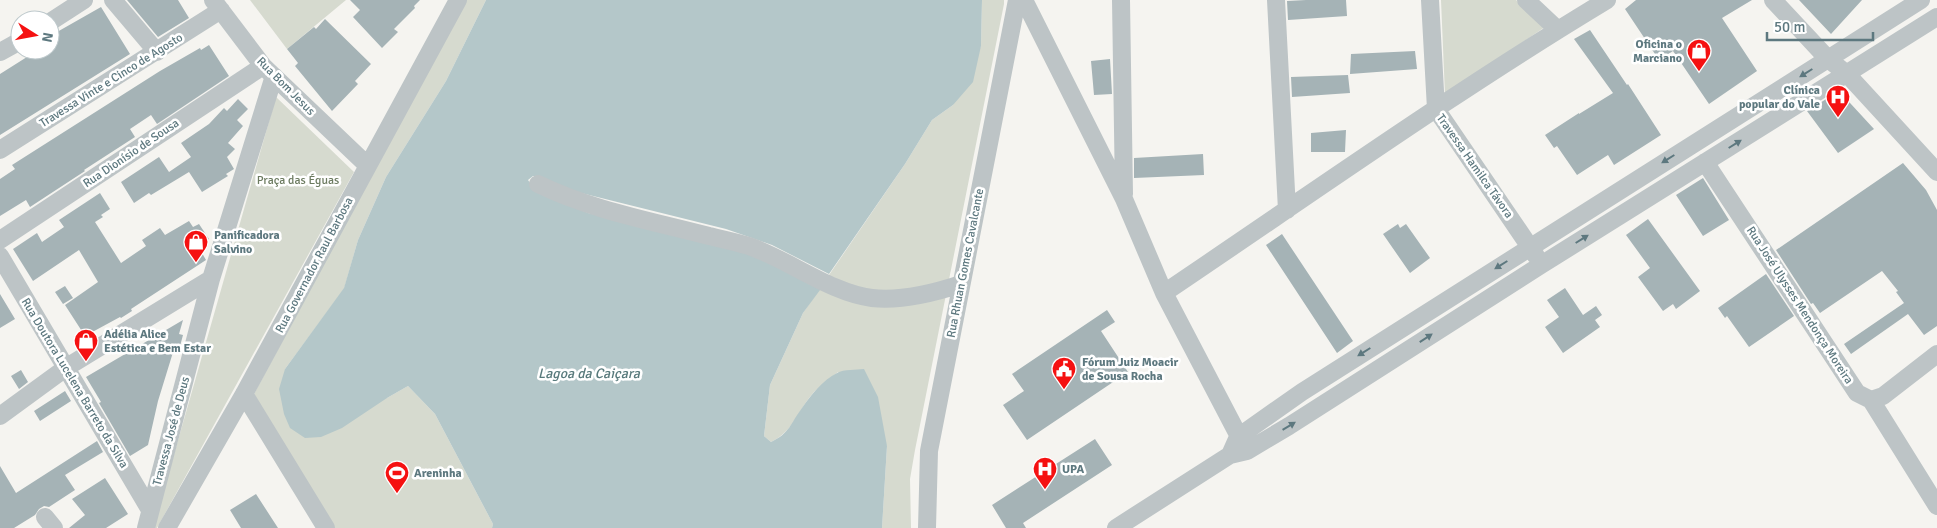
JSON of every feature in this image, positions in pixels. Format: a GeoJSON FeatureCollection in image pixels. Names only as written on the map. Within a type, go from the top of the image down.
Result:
{"type":"FeatureCollection","features":[{"type":"Feature","properties":{"kind":"street"},"geometry":{"type":"LineString","coordinates":[[60,16],[84,0]]}},
{"type":"Feature","properties":{"kind":"street"},"geometry":{"type":"LineString","coordinates":[[113,0],[157,52]]}},
{"type":"Feature","properties":{"kind":"street","name":"Rua Governador Raul Barbosa"},"geometry":{"type":"LineString","coordinates":[[168,528],[244,394],[458,0]]}},
{"type":"Feature","properties":{"kind":"street","name":"Rua Rhuan Gomes Cavalcante"},"geometry":{"type":"LineString","coordinates":[[927,528],[929,451],[1016,0]]}},
{"type":"Feature","properties":{"kind":"street"},"geometry":{"type":"LineString","coordinates":[[1024,0],[1124,199],[1164,293],[1242,444]]}},
{"type":"Feature","properties":{"kind":"street"},"geometry":{"type":"LineString","coordinates":[[1121,0],[1124,199]]}},
{"type":"Feature","properties":{"kind":"street"},"geometry":{"type":"LineString","coordinates":[[1276,0],[1287,210]]}},
{"type":"Feature","properties":{"kind":"street","name":"Travessa Hamilca Távora"},"geometry":{"type":"LineString","coordinates":[[1430,0],[1436,109],[1541,265]]}},
{"type":"Feature","properties":{"kind":"street"},"geometry":{"type":"LineString","coordinates":[[1526,0],[1558,30]]}},
{"type":"Feature","properties":{"kind":"street"},"geometry":{"type":"LineString","coordinates":[[1164,293],[1436,109],[1607,0]]}},
{"type":"Feature","properties":{"kind":"street"},"geometry":{"type":"LineString","coordinates":[[1772,0],[1828,59],[1847,74],[1937,172]]}},
{"type":"Feature","properties":{"kind":"street"},"geometry":{"type":"LineString","coordinates":[[1116,528],[1230,455],[1302,392],[1921,0]]}},
{"type":"Feature","properties":{"kind":"street","name":"Travessa Vinte e Cinco de Agosto"},"geometry":{"type":"LineString","coordinates":[[0,150],[157,52],[217,5]]}},
{"type":"Feature","properties":{"kind":"street","name":"Rua Bom Jesus"},"geometry":{"type":"LineString","coordinates":[[217,5],[268,71],[368,165]]}},
{"type":"Feature","properties":{"kind":"street"},"geometry":{"type":"LineString","coordinates":[[1242,444],[1541,265],[1937,17]]}},
{"type":"Feature","properties":{"kind":"street","name":"Rua Dionísio de Sousa"},"geometry":{"type":"LineString","coordinates":[[0,240],[268,71]]}},
{"type":"Feature","properties":{"kind":"street","name":"Travessa José de Deus"},"geometry":{"type":"LineString","coordinates":[[146,528],[268,71]]}},
{"type":"Feature","properties":{"kind":"street","name":"Rua José Ulysses Mendonça Moreira"},"geometry":{"type":"LineString","coordinates":[[1705,162],[1857,393],[1871,400]]}},
{"type":"Feature","properties":{"kind":"street"},"geometry":{"type":"LineString","coordinates":[[538,184],[561,195],[588,204],[749,246],[779,258],[856,295],[874,298],[899,297],[941,290],[961,284]]}},
{"type":"Feature","properties":{"kind":"street","name":"Rua Doutora Lucelena Barreto da Silva"},"geometry":{"type":"LineString","coordinates":[[0,256],[68,367],[150,510]]}},
{"type":"Feature","properties":{"kind":"street"},"geometry":{"type":"LineString","coordinates":[[0,416],[68,367],[211,279]]}},
{"type":"Feature","properties":{"kind":"street"},"geometry":{"type":"LineString","coordinates":[[1937,354],[1883,396],[1871,400],[1937,506]]}},
{"type":"Feature","properties":{"kind":"street"},"geometry":{"type":"LineString","coordinates":[[244,394],[326,528]]}},
{"type":"Feature","properties":{"kind":"green space"},"geometry":{"type":"Polygon","coordinates":[[[250,0],[346,0],[287,49],[250,0]]]}},
{"type":"Feature","properties":{"kind":"green space"},"geometry":{"type":"Polygon","coordinates":[[[465,0],[486,0],[446,81],[386,177],[358,240],[344,289],[285,369],[387,398],[408,386],[435,414],[493,524],[492,528],[330,528],[254,394],[465,0]]]}},
{"type":"Feature","properties":{"kind":"green space"},"geometry":{"type":"Polygon","coordinates":[[[982,0],[1004,0],[1004,4],[915,450],[910,479],[911,528],[882,528],[887,446],[838,372],[814,392],[785,432],[771,442],[764,436],[770,385],[803,313],[905,164],[932,120],[953,105],[981,46],[982,0]]]}},
{"type":"Feature","properties":{"kind":"green space"},"geometry":{"type":"Polygon","coordinates":[[[1441,0],[1516,0],[1545,27],[1445,95],[1441,0]]]}},
{"type":"Feature","properties":{"kind":"green space","name":"Praça das Éguas"},"geometry":{"type":"Polygon","coordinates":[[[276,97],[354,172],[157,528],[153,528],[276,97]]]}},
{"type":"Feature","properties":{"kind":"water","name":"Lagoa da Caiçara"},"geometry":{"type":"Polygon","coordinates":[[[486,0],[982,0],[981,46],[973,82],[953,105],[932,120],[905,164],[829,274],[772,245],[726,229],[573,191],[537,176],[533,176],[528,180],[535,190],[588,213],[746,252],[823,286],[803,313],[770,385],[764,436],[771,442],[782,435],[813,393],[832,376],[843,371],[864,369],[878,397],[887,446],[882,528],[492,528],[493,524],[435,414],[408,386],[342,428],[321,437],[305,438],[290,428],[284,414],[279,389],[285,369],[344,288],[358,240],[386,177],[446,81],[486,0]]]}},
{"type":"Feature","properties":{"kind":"building"},"geometry":{"type":"Polygon","coordinates":[[[127,0],[178,0],[189,18],[158,37],[127,0]]]}},
{"type":"Feature","properties":{"kind":"building"},"geometry":{"type":"Polygon","coordinates":[[[350,0],[420,0],[414,6],[415,8],[394,29],[398,32],[382,48],[353,17],[360,10],[350,0]]]}},
{"type":"Feature","properties":{"kind":"building"},"geometry":{"type":"Polygon","coordinates":[[[1346,0],[1347,16],[1288,20],[1287,1],[1346,0]]]}},
{"type":"Feature","properties":{"kind":"building"},"geometry":{"type":"Polygon","coordinates":[[[1636,0],[1752,0],[1722,18],[1757,71],[1709,104],[1673,51],[1659,60],[1625,9],[1636,0]]]}},
{"type":"Feature","properties":{"kind":"building"},"geometry":{"type":"Polygon","coordinates":[[[1799,0],[1862,0],[1831,34],[1799,0]]]}},
{"type":"Feature","properties":{"kind":"building"},"geometry":{"type":"Polygon","coordinates":[[[101,7],[130,54],[0,135],[0,74],[22,60],[60,60],[60,30],[101,7]]]}},
{"type":"Feature","properties":{"kind":"building"},"geometry":{"type":"Polygon","coordinates":[[[325,19],[371,64],[355,81],[358,84],[332,111],[295,66],[298,63],[287,49],[314,27],[316,29],[325,19]]]}},
{"type":"Feature","properties":{"kind":"building"},"geometry":{"type":"Polygon","coordinates":[[[1590,30],[1661,135],[1614,165],[1608,155],[1577,175],[1557,146],[1554,148],[1545,135],[1613,93],[1574,39],[1590,30]]]}},
{"type":"Feature","properties":{"kind":"building"},"geometry":{"type":"Polygon","coordinates":[[[209,45],[229,76],[157,124],[151,115],[130,129],[135,137],[30,207],[26,200],[0,216],[0,179],[15,169],[12,165],[160,71],[200,48],[201,50],[209,45]]]}},
{"type":"Feature","properties":{"kind":"building"},"geometry":{"type":"Polygon","coordinates":[[[1415,51],[1417,69],[1350,74],[1351,54],[1415,51]]]}},
{"type":"Feature","properties":{"kind":"building"},"geometry":{"type":"Polygon","coordinates":[[[1110,59],[1112,94],[1094,95],[1091,61],[1110,59]]]}},
{"type":"Feature","properties":{"kind":"building"},"geometry":{"type":"Polygon","coordinates":[[[1348,75],[1350,93],[1292,97],[1291,77],[1348,75]]]}},
{"type":"Feature","properties":{"kind":"building","name":"Clínica popular do Vale"},"geometry":{"type":"Polygon","coordinates":[[[1839,91],[1874,129],[1838,153],[1807,111],[1839,91]]]}},
{"type":"Feature","properties":{"kind":"building"},"geometry":{"type":"Polygon","coordinates":[[[238,99],[248,109],[237,120],[243,126],[228,143],[235,149],[227,157],[234,169],[226,174],[228,176],[202,192],[189,172],[134,203],[121,182],[159,157],[169,172],[191,157],[181,143],[209,124],[224,108],[227,111],[238,99]]]}},
{"type":"Feature","properties":{"kind":"building"},"geometry":{"type":"Polygon","coordinates":[[[1346,130],[1345,152],[1311,152],[1311,133],[1346,130]]]}},
{"type":"Feature","properties":{"kind":"building"},"geometry":{"type":"Polygon","coordinates":[[[1203,154],[1204,175],[1134,178],[1134,158],[1203,154]]]}},
{"type":"Feature","properties":{"kind":"building"},"geometry":{"type":"Polygon","coordinates":[[[1903,163],[1926,190],[1937,210],[1937,326],[1924,335],[1908,314],[1851,354],[1844,344],[1904,303],[1896,292],[1898,291],[1882,271],[1820,313],[1813,303],[1811,304],[1776,250],[1903,163]]]}},
{"type":"Feature","properties":{"kind":"building"},"geometry":{"type":"Polygon","coordinates":[[[1703,178],[1729,220],[1703,236],[1676,195],[1703,178]]]}},
{"type":"Feature","properties":{"kind":"building"},"geometry":{"type":"Polygon","coordinates":[[[100,193],[110,209],[95,222],[121,263],[146,246],[142,240],[160,228],[165,235],[189,221],[193,227],[199,224],[209,239],[198,246],[206,260],[131,309],[132,311],[121,318],[85,336],[65,305],[98,282],[79,250],[33,281],[13,249],[37,233],[42,242],[64,227],[59,220],[100,193]]]}},
{"type":"Feature","properties":{"kind":"building"},"geometry":{"type":"Polygon","coordinates":[[[1648,219],[1700,291],[1676,309],[1673,304],[1663,311],[1638,277],[1650,268],[1626,235],[1648,219]]]}},
{"type":"Feature","properties":{"kind":"building"},"geometry":{"type":"Polygon","coordinates":[[[1398,224],[1400,228],[1406,224],[1430,258],[1410,273],[1383,234],[1398,224]]]}},
{"type":"Feature","properties":{"kind":"building"},"geometry":{"type":"Polygon","coordinates":[[[1282,234],[1353,341],[1337,353],[1266,245],[1282,234]]]}},
{"type":"Feature","properties":{"kind":"building"},"geometry":{"type":"Polygon","coordinates":[[[1766,274],[1794,316],[1749,347],[1727,316],[1725,318],[1718,308],[1766,274]]]}},
{"type":"Feature","properties":{"kind":"building"},"geometry":{"type":"Polygon","coordinates":[[[65,286],[73,298],[63,304],[55,292],[65,286]]]}},
{"type":"Feature","properties":{"kind":"building"},"geometry":{"type":"Polygon","coordinates":[[[1565,288],[1583,315],[1596,306],[1602,315],[1595,320],[1600,327],[1563,353],[1545,327],[1559,317],[1547,300],[1565,288]]]}},
{"type":"Feature","properties":{"kind":"building"},"geometry":{"type":"Polygon","coordinates":[[[0,294],[15,319],[0,328],[0,294]]]}},
{"type":"Feature","properties":{"kind":"building","name":"Fórum Juiz Moacir de Sousa Rocha"},"geometry":{"type":"Polygon","coordinates":[[[1107,310],[1115,322],[1101,331],[1128,372],[1027,440],[1003,405],[1024,391],[1012,374],[1107,310]]]}},
{"type":"Feature","properties":{"kind":"building"},"geometry":{"type":"Polygon","coordinates":[[[183,320],[179,334],[183,335],[179,350],[174,349],[158,401],[148,445],[130,456],[86,377],[183,320]]]}},
{"type":"Feature","properties":{"kind":"building"},"geometry":{"type":"Polygon","coordinates":[[[21,370],[28,382],[19,389],[11,376],[21,370]]]}},
{"type":"Feature","properties":{"kind":"building"},"geometry":{"type":"Polygon","coordinates":[[[65,391],[71,401],[40,421],[34,411],[65,391]]]}},
{"type":"Feature","properties":{"kind":"building","name":"UPA"},"geometry":{"type":"Polygon","coordinates":[[[1095,439],[1112,465],[1023,523],[1026,528],[1006,528],[992,505],[1095,439]]]}},
{"type":"Feature","properties":{"kind":"building"},"geometry":{"type":"Polygon","coordinates":[[[97,441],[103,452],[65,475],[75,490],[49,507],[44,506],[39,509],[35,515],[14,528],[0,528],[0,466],[16,493],[97,441]]]}},
{"type":"Feature","properties":{"kind":"building"},"geometry":{"type":"Polygon","coordinates":[[[105,478],[128,514],[106,528],[69,528],[85,515],[72,499],[105,478]]]}},
{"type":"Feature","properties":{"kind":"building"},"geometry":{"type":"Polygon","coordinates":[[[256,494],[278,528],[241,528],[230,510],[256,494]]]}},
{"type":"Feature","properties":{"kind":"place","name":"Oficina o Marciano"},"geometry":{"type":"Point","coordinates":[1699,72]}},
{"type":"Feature","properties":{"kind":"place","name":"Clínica popular do Vale"},"geometry":{"type":"Point","coordinates":[1838,118]}},
{"type":"Feature","properties":{"kind":"place","name":"Panificadora Salvino"},"geometry":{"type":"Point","coordinates":[196,263]}},
{"type":"Feature","properties":{"kind":"place","name":"Adélia Alice Estética e Bem Estar"},"geometry":{"type":"Point","coordinates":[86,362]}},
{"type":"Feature","properties":{"kind":"place","name":"Fórum Juiz Moacir de Sousa Rocha"},"geometry":{"type":"Point","coordinates":[1064,390]}},
{"type":"Feature","properties":{"kind":"place","name":"UPA"},"geometry":{"type":"Point","coordinates":[1045,490]}},
{"type":"Feature","properties":{"kind":"place","name":"Areninha"},"geometry":{"type":"Point","coordinates":[397,494]}}]}
